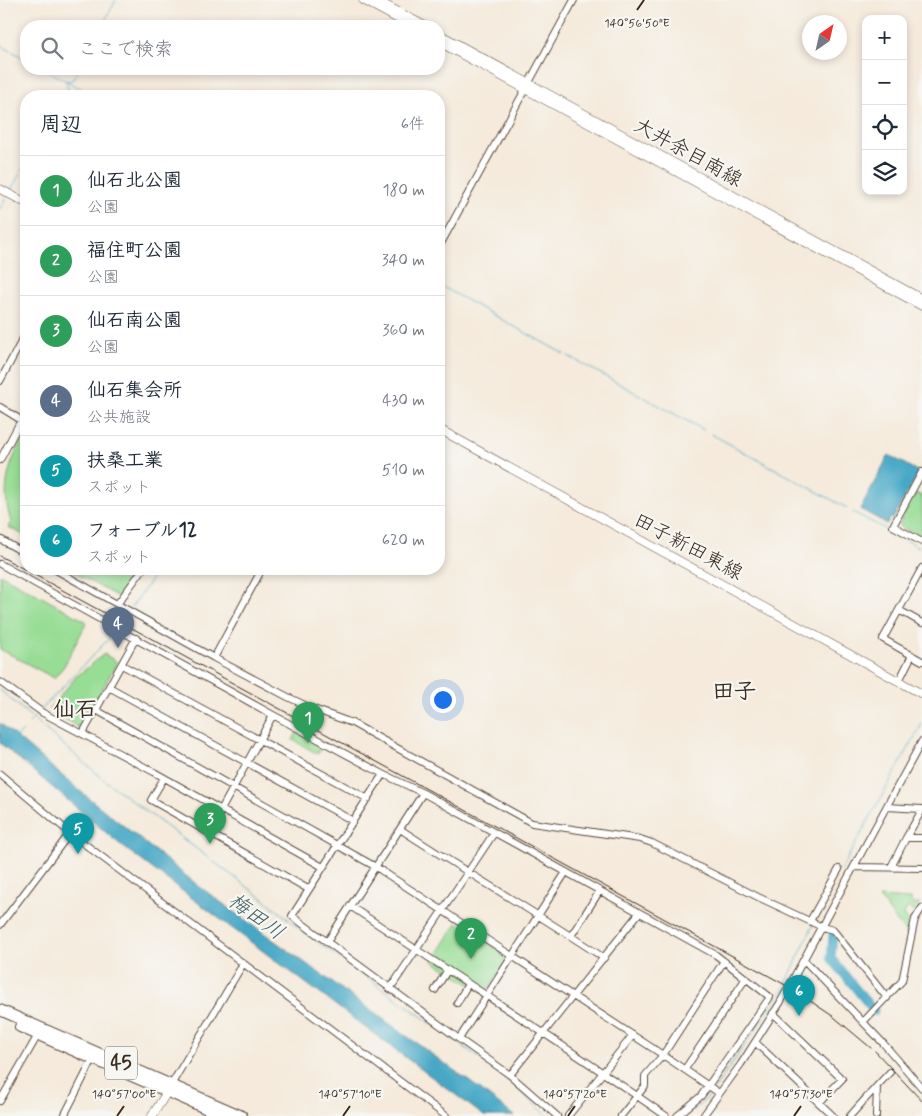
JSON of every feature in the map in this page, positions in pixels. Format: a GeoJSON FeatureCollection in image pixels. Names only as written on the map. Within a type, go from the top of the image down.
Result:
{"type":"FeatureCollection","features":[{"type":"Feature","properties":{"kind":"highway","name":"45"},"geometry":{"type":"LineString","coordinates":[[0,1010],[169,1088],[223,1116]]}},
{"type":"Feature","properties":{"kind":"highway","name":"45"},"geometry":{"type":"LineString","coordinates":[[0,1018],[93,1059],[242,1116]]}},
{"type":"Feature","properties":{"kind":"street"},"geometry":{"type":"LineString","coordinates":[[363,0],[400,20]]}},
{"type":"Feature","properties":{"kind":"street"},"geometry":{"type":"LineString","coordinates":[[376,0],[413,20]]}},
{"type":"Feature","properties":{"kind":"street"},"geometry":{"type":"LineString","coordinates":[[445,237],[574,0]]}},
{"type":"Feature","properties":{"kind":"street","name":"大井余目南線"},"geometry":{"type":"LineString","coordinates":[[445,38],[527,87],[922,299]]}},
{"type":"Feature","properties":{"kind":"street"},"geometry":{"type":"LineString","coordinates":[[445,45],[527,87],[922,306]]}},
{"type":"Feature","properties":{"kind":"street"},"geometry":{"type":"LineString","coordinates":[[0,189],[20,200]]}},
{"type":"Feature","properties":{"kind":"street"},"geometry":{"type":"LineString","coordinates":[[0,381],[20,344]]}},
{"type":"Feature","properties":{"kind":"street"},"geometry":{"type":"LineString","coordinates":[[0,406],[20,419]]}},
{"type":"Feature","properties":{"kind":"street"},"geometry":{"type":"LineString","coordinates":[[0,460],[20,422]]}},
{"type":"Feature","properties":{"kind":"street","name":"田子新田東線"},"geometry":{"type":"LineString","coordinates":[[445,432],[922,694]]}},
{"type":"Feature","properties":{"kind":"street"},"geometry":{"type":"LineString","coordinates":[[922,472],[893,526],[922,542]]}},
{"type":"Feature","properties":{"kind":"street"},"geometry":{"type":"LineString","coordinates":[[0,539],[20,551]]}},
{"type":"Feature","properties":{"kind":"street"},"geometry":{"type":"LineString","coordinates":[[0,564],[20,575]]}},
{"type":"Feature","properties":{"kind":"street"},"geometry":{"type":"LineString","coordinates":[[922,568],[883,639],[922,661]]}},
{"type":"Feature","properties":{"kind":"street"},"geometry":{"type":"LineString","coordinates":[[20,575],[566,872],[724,961],[746,978],[770,997],[714,1089],[707,1114]]}},
{"type":"Feature","properties":{"kind":"street"},"geometry":{"type":"LineString","coordinates":[[65,575],[214,658],[311,708],[352,722],[532,824],[652,842],[758,897],[833,930],[887,998]]}},
{"type":"Feature","properties":{"kind":"street"},"geometry":{"type":"LineString","coordinates":[[118,603],[139,575]]}},
{"type":"Feature","properties":{"kind":"street"},"geometry":{"type":"LineString","coordinates":[[214,658],[259,575]]}},
{"type":"Feature","properties":{"kind":"street"},"geometry":{"type":"LineString","coordinates":[[899,610],[922,624]]}},
{"type":"Feature","properties":{"kind":"street"},"geometry":{"type":"LineString","coordinates":[[83,734],[136,638]]}},
{"type":"Feature","properties":{"kind":"street"},"geometry":{"type":"LineString","coordinates":[[898,681],[912,656]]}},
{"type":"Feature","properties":{"kind":"street"},"geometry":{"type":"LineString","coordinates":[[122,665],[368,798]]}},
{"type":"Feature","properties":{"kind":"street"},"geometry":{"type":"LineString","coordinates":[[0,682],[43,713],[323,867]]}},
{"type":"Feature","properties":{"kind":"street"},"geometry":{"type":"LineString","coordinates":[[109,687],[353,821]]}},
{"type":"Feature","properties":{"kind":"street"},"geometry":{"type":"LineString","coordinates":[[96,710],[376,867],[714,1089]]}},
{"type":"Feature","properties":{"kind":"street"},"geometry":{"type":"LineString","coordinates":[[209,832],[273,714]]}},
{"type":"Feature","properties":{"kind":"street"},"geometry":{"type":"LineString","coordinates":[[815,923],[854,867],[922,741]]}},
{"type":"Feature","properties":{"kind":"street"},"geometry":{"type":"LineString","coordinates":[[0,774],[70,833],[446,1116]]}},
{"type":"Feature","properties":{"kind":"street"},"geometry":{"type":"LineString","coordinates":[[383,774],[308,888],[292,916],[390,989],[510,1074],[557,1116]]}},
{"type":"Feature","properties":{"kind":"street"},"geometry":{"type":"LineString","coordinates":[[164,778],[152,800],[308,888]]}},
{"type":"Feature","properties":{"kind":"street"},"geometry":{"type":"LineString","coordinates":[[327,942],[423,793]]}},
{"type":"Feature","properties":{"kind":"street"},"geometry":{"type":"LineString","coordinates":[[887,807],[922,809],[891,867]]}},
{"type":"Feature","properties":{"kind":"street"},"geometry":{"type":"LineString","coordinates":[[400,829],[604,958]]}},
{"type":"Feature","properties":{"kind":"street"},"geometry":{"type":"LineString","coordinates":[[0,924],[70,833]]}},
{"type":"Feature","properties":{"kind":"street"},"geometry":{"type":"LineString","coordinates":[[390,989],[494,833]]}},
{"type":"Feature","properties":{"kind":"street"},"geometry":{"type":"LineString","coordinates":[[906,838],[922,838]]}},
{"type":"Feature","properties":{"kind":"street"},"geometry":{"type":"LineString","coordinates":[[854,867],[922,868]]}},
{"type":"Feature","properties":{"kind":"street"},"geometry":{"type":"LineString","coordinates":[[677,1116],[714,1089],[755,1042],[804,960],[815,923],[839,869]]}},
{"type":"Feature","properties":{"kind":"street"},"geometry":{"type":"LineString","coordinates":[[459,1039],[566,872]]}},
{"type":"Feature","properties":{"kind":"street"},"geometry":{"type":"LineString","coordinates":[[571,936],[599,892]]}},
{"type":"Feature","properties":{"kind":"street"},"geometry":{"type":"LineString","coordinates":[[350,906],[544,1033],[666,1116]]}},
{"type":"Feature","properties":{"kind":"street"},"geometry":{"type":"LineString","coordinates":[[863,1022],[902,981],[915,919],[922,908]]}},
{"type":"Feature","properties":{"kind":"street"},"geometry":{"type":"LineString","coordinates":[[510,1074],[639,913]]}},
{"type":"Feature","properties":{"kind":"street"},"geometry":{"type":"LineString","coordinates":[[804,960],[922,1088]]}},
{"type":"Feature","properties":{"kind":"street"},"geometry":{"type":"LineString","coordinates":[[621,1116],[646,1086],[645,1076],[663,1055],[724,961]]}},
{"type":"Feature","properties":{"kind":"street"},"geometry":{"type":"LineString","coordinates":[[152,1116],[244,964]]}},
{"type":"Feature","properties":{"kind":"street"},"geometry":{"type":"LineString","coordinates":[[435,990],[447,971]]}},
{"type":"Feature","properties":{"kind":"street"},"geometry":{"type":"LineString","coordinates":[[685,1069],[746,978]]}},
{"type":"Feature","properties":{"kind":"street"},"geometry":{"type":"LineString","coordinates":[[457,1003],[468,984]]}},
{"type":"Feature","properties":{"kind":"street"},"geometry":{"type":"LineString","coordinates":[[773,1013],[842,1079],[819,1103]]}},
{"type":"Feature","properties":{"kind":"street"},"geometry":{"type":"LineString","coordinates":[[0,1101],[38,1035]]}},
{"type":"Feature","properties":{"kind":"street"},"geometry":{"type":"LineString","coordinates":[[568,1116],[634,1035]]}},
{"type":"Feature","properties":{"kind":"street"},"geometry":{"type":"LineString","coordinates":[[755,1042],[832,1116]]}},
{"type":"Feature","properties":{"kind":"street"},"geometry":{"type":"LineString","coordinates":[[64,1116],[93,1059]]}},
{"type":"Feature","properties":{"kind":"street"},"geometry":{"type":"LineString","coordinates":[[850,1116],[890,1072]]}},
{"type":"Feature","properties":{"kind":"street"},"geometry":{"type":"LineString","coordinates":[[876,1116],[877,1086]]}},
{"type":"Feature","properties":{"kind":"green space"},"geometry":{"type":"Polygon","coordinates":[[[20,445],[20,533],[8,527],[11,522],[6,498],[8,476],[20,445]]]}},
{"type":"Feature","properties":{"kind":"green space"},"geometry":{"type":"Polygon","coordinates":[[[916,493],[922,496],[922,538],[901,527],[900,522],[916,493]]]}},
{"type":"Feature","properties":{"kind":"green space"},"geometry":{"type":"Polygon","coordinates":[[[0,574],[87,622],[64,666],[54,678],[0,649],[0,574]]]}},
{"type":"Feature","properties":{"kind":"green space"},"geometry":{"type":"Polygon","coordinates":[[[79,575],[134,575],[118,597],[79,575]]]}},
{"type":"Feature","properties":{"kind":"green space"},"geometry":{"type":"Polygon","coordinates":[[[104,654],[117,662],[81,729],[49,709],[76,677],[104,654]]]}},
{"type":"Feature","properties":{"kind":"green space"},"geometry":{"type":"Polygon","coordinates":[[[297,732],[322,746],[318,754],[293,740],[297,732]]]}},
{"type":"Feature","properties":{"kind":"green space"},"geometry":{"type":"Polygon","coordinates":[[[879,897],[911,899],[912,904],[920,904],[913,912],[908,907],[903,915],[909,921],[907,935],[879,897]]]}},
{"type":"Feature","properties":{"kind":"green space"},"geometry":{"type":"Polygon","coordinates":[[[457,923],[509,957],[485,994],[433,961],[457,923]]]}},
{"type":"Feature","properties":{"kind":"water"},"geometry":{"type":"Polygon","coordinates":[[[889,455],[919,472],[893,519],[890,518],[887,524],[860,509],[889,455]]]}},
{"type":"Feature","properties":{"kind":"water"},"geometry":{"type":"Polygon","coordinates":[[[0,723],[80,791],[200,887],[469,1081],[514,1116],[484,1116],[122,846],[0,743],[0,723]]]}},
{"type":"Feature","properties":{"kind":"waterway"},"geometry":{"type":"LineString","coordinates":[[105,20],[116,0]]}},
{"type":"Feature","properties":{"kind":"waterway"},"geometry":{"type":"LineString","coordinates":[[0,45],[20,56]]}},
{"type":"Feature","properties":{"kind":"waterway"},"geometry":{"type":"LineString","coordinates":[[55,75],[84,90]]}},
{"type":"Feature","properties":{"kind":"waterway"},"geometry":{"type":"LineString","coordinates":[[67,90],[66,81],[72,80],[75,75]]}},
{"type":"Feature","properties":{"kind":"waterway"},"geometry":{"type":"LineString","coordinates":[[11,190],[20,174]]}},
{"type":"Feature","properties":{"kind":"waterway"},"geometry":{"type":"LineString","coordinates":[[0,209],[6,197]]}},
{"type":"Feature","properties":{"kind":"waterway"},"geometry":{"type":"LineString","coordinates":[[445,288],[564,354]]}},
{"type":"Feature","properties":{"kind":"waterway"},"geometry":{"type":"LineString","coordinates":[[568,356],[704,430]]}},
{"type":"Feature","properties":{"kind":"waterway"},"geometry":{"type":"LineString","coordinates":[[711,434],[847,508]]}},
{"type":"Feature","properties":{"kind":"waterway"},"geometry":{"type":"LineString","coordinates":[[853,512],[919,547]]}},
{"type":"Feature","properties":{"kind":"waterway"},"geometry":{"type":"LineString","coordinates":[[130,609],[155,575]]}},
{"type":"Feature","properties":{"kind":"waterway"},"geometry":{"type":"LineString","coordinates":[[118,627],[128,612]]}},
{"type":"Feature","properties":{"kind":"waterway"},"geometry":{"type":"LineString","coordinates":[[41,710],[116,631]]}},
{"type":"Feature","properties":{"kind":"waterway","name":"梅田川"},"geometry":{"type":"LineString","coordinates":[[0,690],[103,779],[269,903],[300,929],[496,1070],[548,1116]]}},
{"type":"Feature","properties":{"kind":"waterway"},"geometry":{"type":"LineString","coordinates":[[29,723],[39,713]]}},
{"type":"Feature","properties":{"kind":"waterway"},"geometry":{"type":"LineString","coordinates":[[841,870],[922,724]]}},
{"type":"Feature","properties":{"kind":"waterway"},"geometry":{"type":"LineString","coordinates":[[16,737],[23,731]]}},
{"type":"Feature","properties":{"kind":"waterway"},"geometry":{"type":"LineString","coordinates":[[815,921],[831,889]]}},
{"type":"Feature","properties":{"kind":"waterway"},"geometry":{"type":"LineString","coordinates":[[715,1088],[783,990],[813,925]]}},
{"type":"Feature","properties":{"kind":"waterway"},"geometry":{"type":"LineString","coordinates":[[833,935],[831,958],[874,1011]]}},
{"type":"Feature","properties":{"kind":"waterway"},"geometry":{"type":"LineString","coordinates":[[686,1116],[713,1091]]}},
{"type":"Feature","properties":{"kind":"railway"},"geometry":{"type":"LineString","coordinates":[[0,556],[20,567]]}},
{"type":"Feature","properties":{"kind":"railway"},"geometry":{"type":"LineString","coordinates":[[35,575],[791,988],[834,1017],[871,1048]]}},
{"type":"Feature","properties":{"kind":"railway"},"geometry":{"type":"LineString","coordinates":[[875,1051],[922,1101]]}},
{"type":"Feature","properties":{"kind":"place","name":"仙石集会所"},"geometry":{"type":"Point","coordinates":[118,648]}},
{"type":"Feature","properties":{"kind":"place","name":"仙石北公園"},"geometry":{"type":"Point","coordinates":[308,743]}},
{"type":"Feature","properties":{"kind":"place","name":"仙石南公園"},"geometry":{"type":"Point","coordinates":[210,844]}},
{"type":"Feature","properties":{"kind":"place","name":"扶桑工業"},"geometry":{"type":"Point","coordinates":[78,854]}},
{"type":"Feature","properties":{"kind":"place","name":"福住町公園"},"geometry":{"type":"Point","coordinates":[471,959]}},
{"type":"Feature","properties":{"kind":"place","name":"フォーブル12"},"geometry":{"type":"Point","coordinates":[799,1016]}},
{"type":"Feature","properties":{"kind":"district","name":"田子"},"geometry":{"type":"Point","coordinates":[734,692]}},
{"type":"Feature","properties":{"kind":"district","name":"仙石"},"geometry":{"type":"Point","coordinates":[75,710]}}]}
